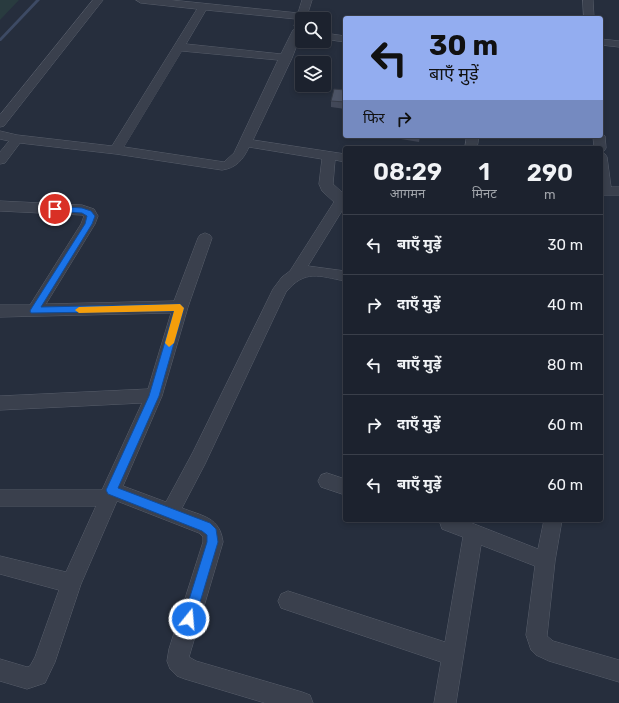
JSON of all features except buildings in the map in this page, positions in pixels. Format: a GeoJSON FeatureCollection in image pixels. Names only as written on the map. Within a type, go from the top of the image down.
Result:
{"type":"FeatureCollection","features":[{"type":"Feature","properties":{"kind":"street"},"geometry":{"type":"LineString","coordinates":[[0,123],[98,0]]}},
{"type":"Feature","properties":{"kind":"street"},"geometry":{"type":"LineString","coordinates":[[141,0],[295,16]]}},
{"type":"Feature","properties":{"kind":"street"},"geometry":{"type":"LineString","coordinates":[[302,12],[307,0]]}},
{"type":"Feature","properties":{"kind":"street"},"geometry":{"type":"LineString","coordinates":[[588,0],[589,16]]}},
{"type":"Feature","properties":{"kind":"street"},"geometry":{"type":"LineString","coordinates":[[116,150],[203,7]]}},
{"type":"Feature","properties":{"kind":"street"},"geometry":{"type":"LineString","coordinates":[[331,37],[343,39]]}},
{"type":"Feature","properties":{"kind":"street"},"geometry":{"type":"LineString","coordinates":[[0,134],[17,139],[116,150],[222,166],[229,165],[234,162],[246,143],[295,42]]}},
{"type":"Feature","properties":{"kind":"street"},"geometry":{"type":"LineString","coordinates":[[603,42],[619,44]]}},
{"type":"Feature","properties":{"kind":"street"},"geometry":{"type":"LineString","coordinates":[[179,47],[286,58]]}},
{"type":"Feature","properties":{"kind":"street"},"geometry":{"type":"LineString","coordinates":[[0,160],[17,139]]}},
{"type":"Feature","properties":{"kind":"street"},"geometry":{"type":"LineString","coordinates":[[246,143],[343,158]]}},
{"type":"Feature","properties":{"kind":"street"},"geometry":{"type":"LineString","coordinates":[[170,512],[199,458],[280,289],[286,280],[297,272],[341,202],[339,196],[327,188],[329,156]]}},
{"type":"Feature","properties":{"kind":"street"},"geometry":{"type":"LineString","coordinates":[[603,191],[619,191]]}},
{"type":"Feature","properties":{"kind":"street"},"geometry":{"type":"LineString","coordinates":[[0,206],[82,210],[89,212],[91,216],[88,224],[34,311]]}},
{"type":"Feature","properties":{"kind":"street"},"geometry":{"type":"LineString","coordinates":[[0,670],[27,678],[37,675],[44,662],[71,583],[154,396],[180,308],[205,238]]}},
{"type":"Feature","properties":{"kind":"street"},"geometry":{"type":"LineString","coordinates":[[297,272],[320,271],[343,276]]}},
{"type":"Feature","properties":{"kind":"street"},"geometry":{"type":"LineString","coordinates":[[0,311],[180,308]]}},
{"type":"Feature","properties":{"kind":"street"},"geometry":{"type":"LineString","coordinates":[[0,403],[154,396]]}},
{"type":"Feature","properties":{"kind":"street"},"geometry":{"type":"LineString","coordinates":[[327,481],[343,486]]}},
{"type":"Feature","properties":{"kind":"street"},"geometry":{"type":"LineString","coordinates":[[0,498],[110,494],[170,512],[206,527],[212,533],[213,542],[180,649],[178,661],[185,668],[196,672],[302,703]]}},
{"type":"Feature","properties":{"kind":"street"},"geometry":{"type":"LineString","coordinates":[[449,522],[545,560]]}},
{"type":"Feature","properties":{"kind":"street"},"geometry":{"type":"LineString","coordinates":[[552,522],[545,560],[536,635],[537,641],[549,650],[619,671]]}},
{"type":"Feature","properties":{"kind":"street"},"geometry":{"type":"LineString","coordinates":[[445,703],[473,532]]}},
{"type":"Feature","properties":{"kind":"street"},"geometry":{"type":"LineString","coordinates":[[0,564],[71,583]]}},
{"type":"Feature","properties":{"kind":"street"},"geometry":{"type":"LineString","coordinates":[[288,601],[453,655]]}},
{"type":"Feature","properties":{"kind":"shaded area"},"geometry":{"type":"Polygon","coordinates":[[[0,0],[19,0],[0,20],[0,0]]]}},
{"type":"Feature","properties":{"kind":"waterway"},"geometry":{"type":"LineString","coordinates":[[0,40],[38,0]]}},
{"type":"Feature","properties":{"kind":"slow traffic"},"geometry":{"type":"LineString","coordinates":[[79,310],[180,308],[169,343]]}},
{"type":"Feature","properties":{"kind":"route"},"geometry":{"type":"LineString","coordinates":[[55,209],[82,210],[89,212],[91,216],[88,224],[34,311],[180,308],[154,396],[111,490],[206,527],[212,533],[213,542],[189,619]]}}]}
